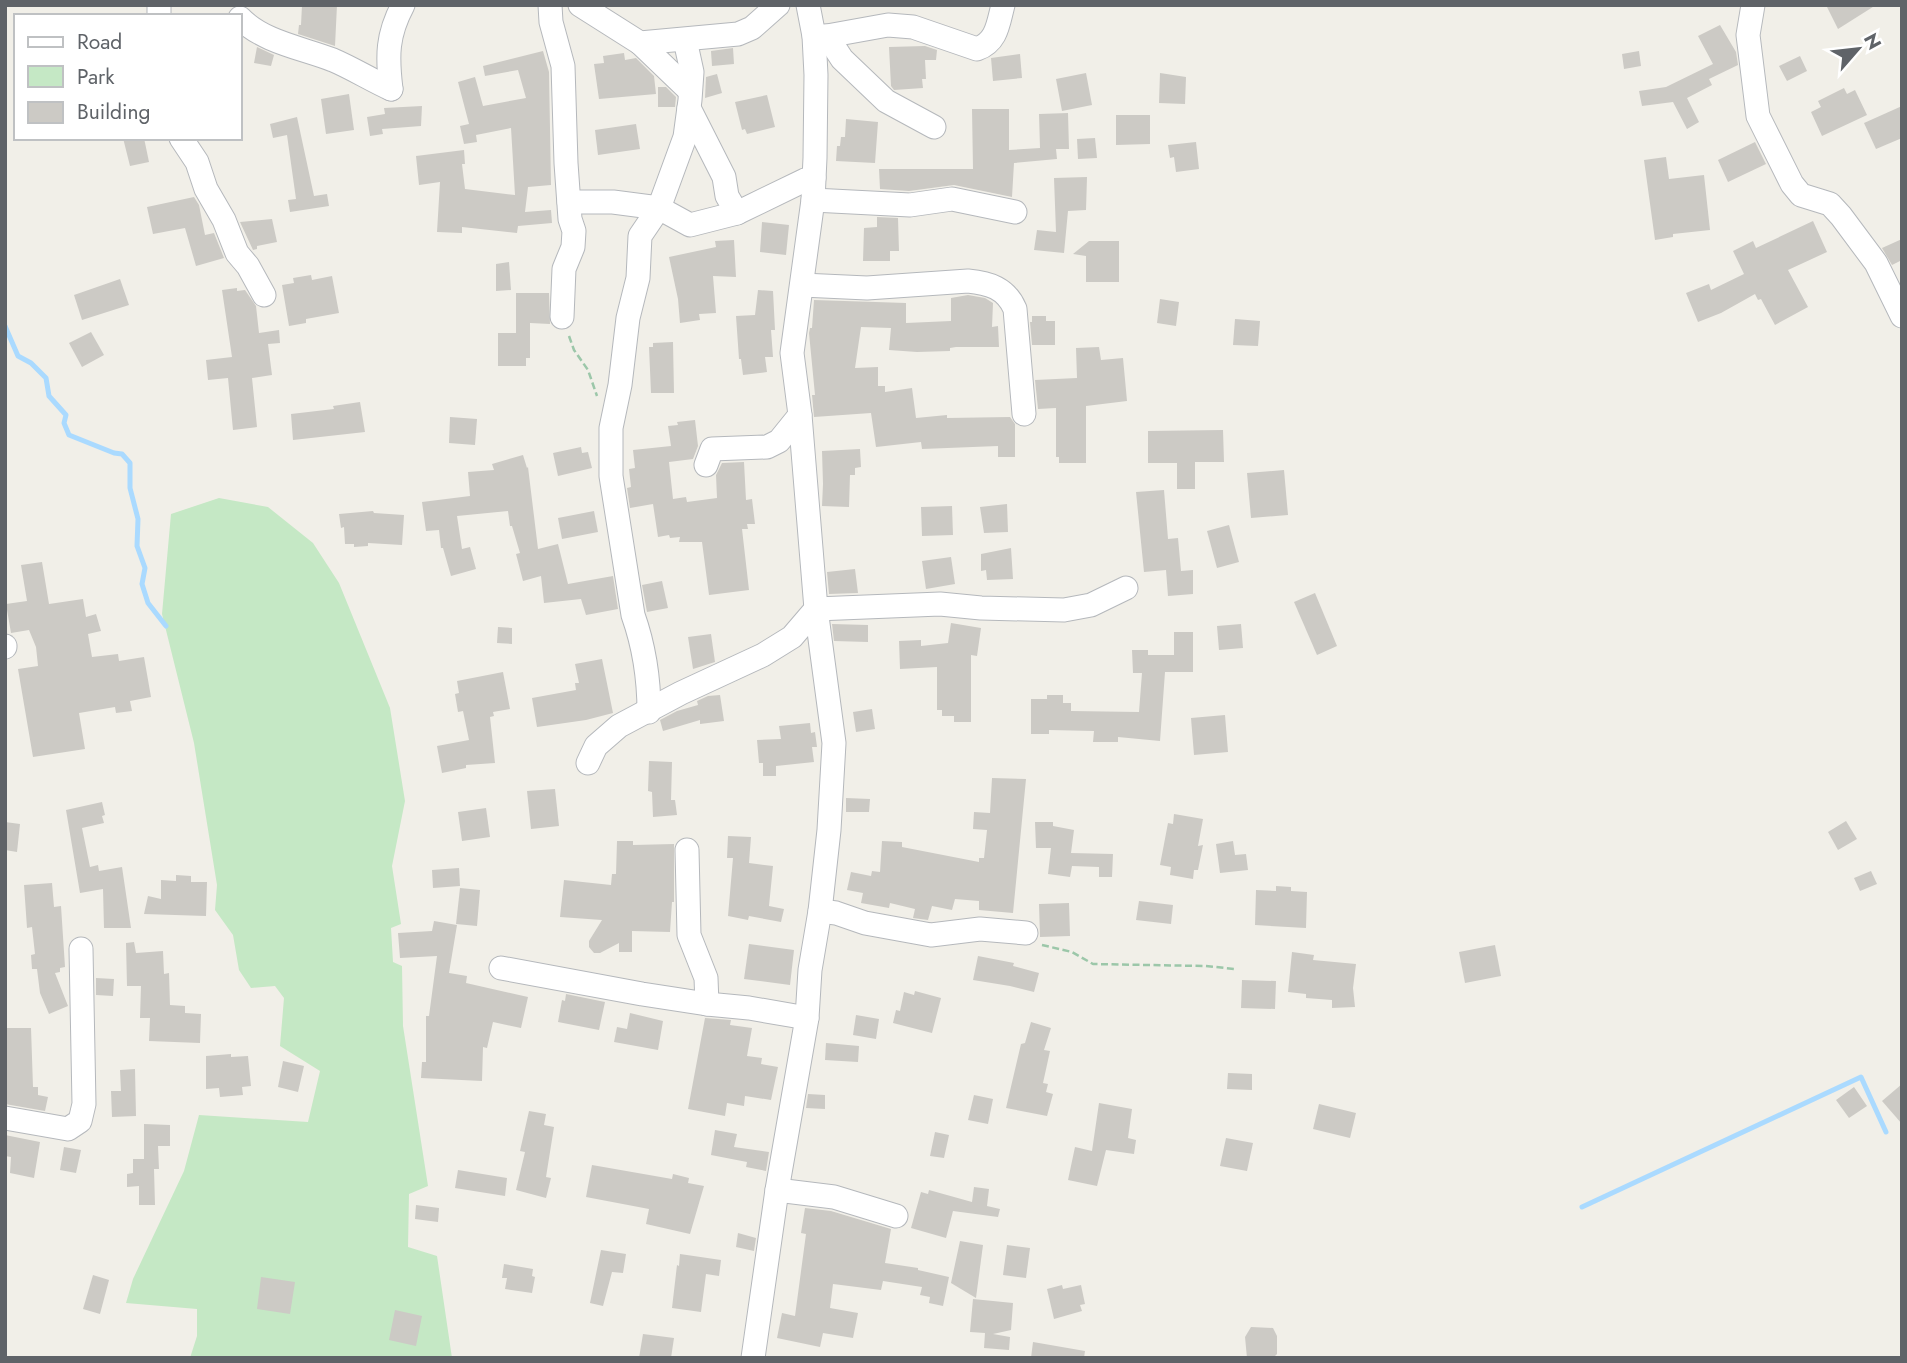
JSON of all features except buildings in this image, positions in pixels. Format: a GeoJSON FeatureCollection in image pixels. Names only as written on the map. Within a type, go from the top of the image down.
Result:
{"type":"FeatureCollection","features":[{"type":"Feature","properties":{"kind":"street"},"geometry":{"type":"LineString","coordinates":[[242,20],[274,39],[333,61],[391,89],[387,57],[393,24],[403,5]]}},
{"type":"Feature","properties":{"kind":"street"},"geometry":{"type":"LineString","coordinates":[[550,5],[551,22],[563,66],[570,219],[574,231],[573,247],[564,269],[562,317]]}},
{"type":"Feature","properties":{"kind":"street"},"geometry":{"type":"LineString","coordinates":[[580,5],[640,43],[690,99],[724,177],[727,196],[737,213]]}},
{"type":"Feature","properties":{"kind":"street"},"geometry":{"type":"LineString","coordinates":[[640,43],[738,34],[752,28],[778,5]]}},
{"type":"Feature","properties":{"kind":"street"},"geometry":{"type":"LineString","coordinates":[[808,5],[820,36],[842,59],[886,101],[934,127]]}},
{"type":"Feature","properties":{"kind":"street"},"geometry":{"type":"LineString","coordinates":[[820,36],[888,25],[913,27],[977,49],[993,40],[1003,5]]}},
{"type":"Feature","properties":{"kind":"street"},"geometry":{"type":"LineString","coordinates":[[1753,5],[1748,35],[1758,116],[1792,184],[1801,195],[1830,204],[1841,216],[1877,262],[1902,316]]}},
{"type":"Feature","properties":{"kind":"street"},"geometry":{"type":"LineString","coordinates":[[758,1357],[777,1190],[807,1018],[810,970],[829,830],[834,743],[816,609],[800,415],[792,352],[813,189],[816,75],[820,36]]}},
{"type":"Feature","properties":{"kind":"street"},"geometry":{"type":"LineString","coordinates":[[649,712],[649,687],[639,631],[633,615],[611,476],[611,428],[620,386],[628,318],[638,278],[640,236],[659,208],[685,137],[692,72],[685,40]]}},
{"type":"Feature","properties":{"kind":"street"},"geometry":{"type":"LineString","coordinates":[[182,140],[197,162],[206,189],[224,219],[237,253],[248,266],[264,295]]}},
{"type":"Feature","properties":{"kind":"street"},"geometry":{"type":"LineString","coordinates":[[569,202],[612,202],[659,208],[690,225],[737,213],[805,180],[813,189],[910,205],[952,199],[1015,212]]}},
{"type":"Feature","properties":{"kind":"street"},"geometry":{"type":"LineString","coordinates":[[802,285],[867,288],[968,281],[985,282],[1000,289],[1011,300],[1015,309],[1024,414]]}},
{"type":"Feature","properties":{"kind":"street"},"geometry":{"type":"LineString","coordinates":[[706,465],[712,449],[767,447],[779,441],[800,415]]}},
{"type":"Feature","properties":{"kind":"street"},"geometry":{"type":"LineString","coordinates":[[588,763],[596,746],[619,726],[681,693],[763,655],[792,637],[816,609],[940,604],[1064,610],[1091,605],[1126,588]]}},
{"type":"Feature","properties":{"kind":"street"},"geometry":{"type":"LineString","coordinates":[[687,850],[689,935],[706,978],[706,1004]]}},
{"type":"Feature","properties":{"kind":"street"},"geometry":{"type":"LineString","coordinates":[[820,911],[836,913],[865,923],[931,934],[979,929],[1026,933]]}},
{"type":"Feature","properties":{"kind":"street"},"geometry":{"type":"LineString","coordinates":[[5,1118],[68,1129],[80,1121],[84,1104],[81,949]]}},
{"type":"Feature","properties":{"kind":"street"},"geometry":{"type":"LineString","coordinates":[[501,968],[706,1004],[807,1018]]}},
{"type":"Feature","properties":{"kind":"street"},"geometry":{"type":"LineString","coordinates":[[777,1190],[834,1198],[896,1216]]}},
{"type":"Feature","properties":{"kind":"path"},"geometry":{"type":"LineString","coordinates":[[562,317],[574,350],[588,370],[611,428]]}},
{"type":"Feature","properties":{"kind":"path"},"geometry":{"type":"LineString","coordinates":[[1026,933],[1040,944],[1072,952],[1093,964],[1234,969]]}},
{"type":"Feature","properties":{"kind":"green space"},"geometry":{"type":"Polygon","coordinates":[[[219,498],[268,507],[313,543],[339,583],[390,708],[405,801],[392,866],[401,924],[391,928],[393,962],[402,966],[403,1026],[428,1186],[409,1194],[408,1247],[437,1256],[452,1358],[190,1358],[197,1336],[197,1309],[126,1303],[133,1279],[184,1171],[199,1115],[308,1122],[320,1071],[280,1046],[284,998],[275,986],[251,988],[239,970],[233,935],[215,910],[217,885],[194,743],[162,614],[171,514],[219,498]]]}},
{"type":"Feature","properties":{"kind":"waterway"},"geometry":{"type":"LineString","coordinates":[[5,326],[18,356],[31,363],[46,378],[49,396],[66,415],[64,423],[69,435],[122,454],[130,463],[130,488],[138,519],[137,546],[145,568],[142,584],[148,603],[166,626]]}},
{"type":"Feature","properties":{"kind":"waterway"},"geometry":{"type":"LineString","coordinates":[[1582,1207],[1861,1077],[1886,1132]]}}]}
